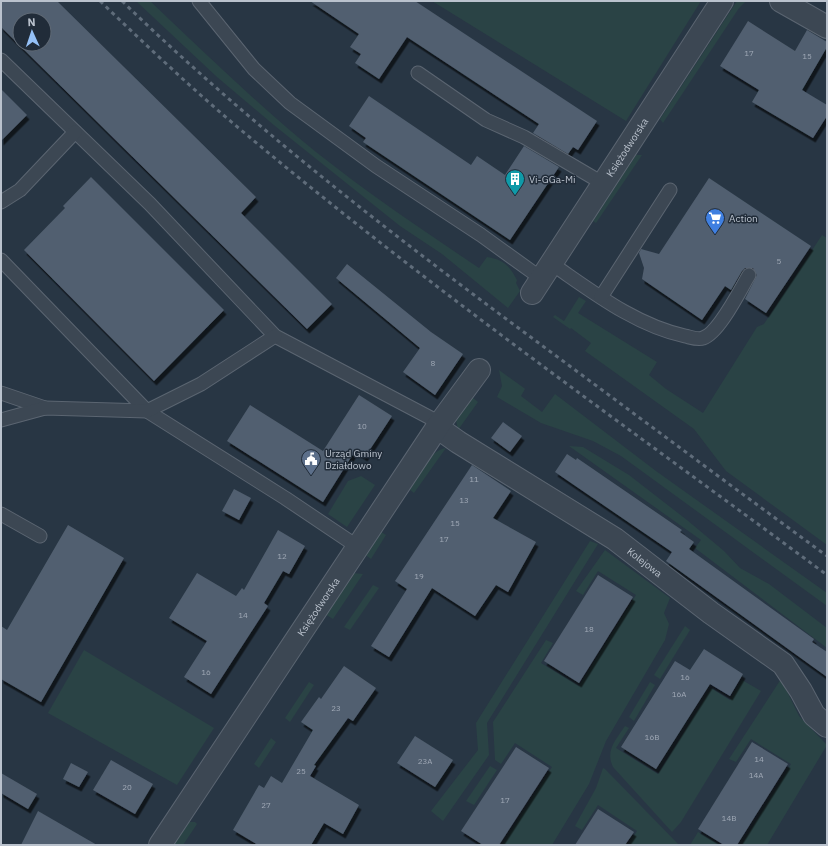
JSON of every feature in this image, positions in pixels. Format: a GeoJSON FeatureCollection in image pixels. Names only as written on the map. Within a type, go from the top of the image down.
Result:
{"type":"FeatureCollection","features":[{"type":"Feature","properties":{"kind":"street","name":"Księżodworska"},"geometry":{"type":"LineString","coordinates":[[542,279],[722,1]]}},
{"type":"Feature","properties":{"kind":"street"},"geometry":{"type":"LineString","coordinates":[[781,1],[827,27]]}},
{"type":"Feature","properties":{"kind":"street","name":"Księżodworska"},"geometry":{"type":"LineString","coordinates":[[160,845],[438,425],[479,370]]}},
{"type":"Feature","properties":{"kind":"street","name":"Kolejowa"},"geometry":{"type":"LineString","coordinates":[[438,425],[458,442],[615,539],[711,614],[782,664],[802,691],[814,715],[827,726]]}},
{"type":"Feature","properties":{"kind":"lane"},"geometry":{"type":"LineString","coordinates":[[199,1],[254,69],[290,103],[376,166],[481,235],[542,279],[601,297],[635,318],[668,332],[702,338],[710,334],[720,322],[749,275]]}},
{"type":"Feature","properties":{"kind":"lane"},"geometry":{"type":"LineString","coordinates":[[1,60],[150,204],[274,336],[438,425]]}},
{"type":"Feature","properties":{"kind":"lane"},"geometry":{"type":"LineString","coordinates":[[418,73],[486,120],[524,137],[604,184]]}},
{"type":"Feature","properties":{"kind":"lane"},"geometry":{"type":"LineString","coordinates":[[1,202],[20,190],[75,132]]}},
{"type":"Feature","properties":{"kind":"lane"},"geometry":{"type":"LineString","coordinates":[[601,297],[670,190]]}},
{"type":"Feature","properties":{"kind":"lane"},"geometry":{"type":"LineString","coordinates":[[1,260],[147,412],[285,498],[358,547]]}},
{"type":"Feature","properties":{"kind":"lane"},"geometry":{"type":"LineString","coordinates":[[1,420],[45,408],[147,412],[201,384],[274,336]]}},
{"type":"Feature","properties":{"kind":"lane"},"geometry":{"type":"LineString","coordinates":[[1,392],[45,408]]}},
{"type":"Feature","properties":{"kind":"lane"},"geometry":{"type":"LineString","coordinates":[[1,514],[40,536]]}},
{"type":"Feature","properties":{"kind":"green space"},"geometry":{"type":"Polygon","coordinates":[[[136,1],[150,1],[273,116],[336,168],[376,197],[479,268],[487,257],[505,264],[517,280],[516,283],[520,291],[508,308],[442,254],[400,226],[275,126],[217,77],[136,1]]]}},
{"type":"Feature","properties":{"kind":"green space"},"geometry":{"type":"Polygon","coordinates":[[[432,1],[701,1],[626,121],[432,1]]]}},
{"type":"Feature","properties":{"kind":"green space"},"geometry":{"type":"Polygon","coordinates":[[[737,1],[746,1],[739,8],[663,123],[660,119],[737,1]]]}},
{"type":"Feature","properties":{"kind":"green space"},"geometry":{"type":"Polygon","coordinates":[[[636,155],[642,155],[596,223],[593,221],[636,155]]]}},
{"type":"Feature","properties":{"kind":"green space"},"geometry":{"type":"Polygon","coordinates":[[[822,235],[827,238],[827,545],[726,471],[694,429],[585,351],[591,343],[553,317],[555,315],[564,321],[579,297],[586,301],[578,313],[657,362],[649,375],[666,389],[703,413],[757,327],[764,324],[822,235]]]}},
{"type":"Feature","properties":{"kind":"green space"},"geometry":{"type":"Polygon","coordinates":[[[499,370],[524,388],[525,389],[521,396],[542,412],[555,394],[656,471],[827,593],[827,606],[621,456],[593,441],[541,423],[497,397],[502,386],[499,370]]]}},
{"type":"Feature","properties":{"kind":"green space"},"geometry":{"type":"Polygon","coordinates":[[[472,397],[478,402],[458,430],[456,420],[472,397]]]}},
{"type":"Feature","properties":{"kind":"green space"},"geometry":{"type":"Polygon","coordinates":[[[569,446],[583,447],[629,475],[724,551],[740,568],[769,584],[827,628],[827,648],[695,548],[701,540],[569,446]]]}},
{"type":"Feature","properties":{"kind":"green space"},"geometry":{"type":"Polygon","coordinates":[[[446,448],[414,493],[409,489],[424,464],[434,454],[446,448]]]}},
{"type":"Feature","properties":{"kind":"green space"},"geometry":{"type":"Polygon","coordinates":[[[361,476],[375,485],[347,527],[328,514],[348,481],[361,476]]]}},
{"type":"Feature","properties":{"kind":"green space"},"geometry":{"type":"Polygon","coordinates":[[[378,530],[386,535],[371,559],[364,554],[378,530]]]}},
{"type":"Feature","properties":{"kind":"green space"},"geometry":{"type":"Polygon","coordinates":[[[590,541],[598,544],[487,723],[489,755],[443,821],[431,811],[478,750],[476,723],[590,541]]]}},
{"type":"Feature","properties":{"kind":"green space"},"geometry":{"type":"Polygon","coordinates":[[[605,550],[670,598],[664,613],[669,624],[665,640],[606,741],[589,784],[552,845],[502,845],[552,767],[515,743],[501,764],[495,760],[493,722],[546,640],[553,643],[541,663],[579,686],[636,595],[598,571],[583,595],[576,591],[605,550]]]}},
{"type":"Feature","properties":{"kind":"green space"},"geometry":{"type":"Polygon","coordinates":[[[353,573],[363,574],[333,619],[325,614],[353,573]]]}},
{"type":"Feature","properties":{"kind":"green space"},"geometry":{"type":"Polygon","coordinates":[[[373,585],[379,588],[350,630],[344,627],[373,585]]]}},
{"type":"Feature","properties":{"kind":"green space"},"geometry":{"type":"Polygon","coordinates":[[[685,626],[690,630],[660,679],[654,675],[685,626]]]}},
{"type":"Feature","properties":{"kind":"green space"},"geometry":{"type":"Polygon","coordinates":[[[84,650],[214,728],[177,785],[48,713],[84,650]]]}},
{"type":"Feature","properties":{"kind":"green space"},"geometry":{"type":"Polygon","coordinates":[[[781,679],[799,716],[827,745],[767,845],[741,845],[791,764],[751,739],[736,762],[729,759],[781,679]]]}},
{"type":"Feature","properties":{"kind":"green space"},"geometry":{"type":"Polygon","coordinates":[[[742,680],[761,691],[681,822],[672,832],[613,767],[610,755],[613,745],[625,726],[629,728],[616,748],[658,774],[711,688],[730,700],[742,680]]]}},
{"type":"Feature","properties":{"kind":"green space"},"geometry":{"type":"Polygon","coordinates":[[[309,682],[314,685],[290,722],[285,718],[309,682]]]}},
{"type":"Feature","properties":{"kind":"green space"},"geometry":{"type":"Polygon","coordinates":[[[650,682],[655,685],[634,721],[629,717],[650,682]]]}},
{"type":"Feature","properties":{"kind":"green space"},"geometry":{"type":"Polygon","coordinates":[[[271,738],[276,742],[259,768],[254,764],[271,738]]]}},
{"type":"Feature","properties":{"kind":"green space"},"geometry":{"type":"Polygon","coordinates":[[[490,766],[497,770],[474,805],[466,801],[490,766]]]}},
{"type":"Feature","properties":{"kind":"green space"},"geometry":{"type":"Polygon","coordinates":[[[603,768],[679,845],[628,845],[637,831],[598,805],[582,830],[575,826],[596,788],[603,768]]]}},
{"type":"Feature","properties":{"kind":"green space"},"geometry":{"type":"Polygon","coordinates":[[[187,822],[195,822],[197,824],[183,845],[174,845],[187,822]]]}},
{"type":"Feature","properties":{"kind":"green space"},"geometry":{"type":"Polygon","coordinates":[[[698,832],[720,845],[690,845],[698,832]]]}},
{"type":"Feature","properties":{"kind":"building"},"geometry":{"type":"Polygon","coordinates":[[[1,1],[57,1],[256,197],[241,213],[332,304],[307,329],[26,52],[52,52],[52,12],[12,12],[12,38],[1,27],[1,1]]]}},
{"type":"Feature","properties":{"kind":"building"},"geometry":{"type":"Polygon","coordinates":[[[310,1],[415,1],[597,121],[578,150],[573,147],[568,154],[533,133],[539,124],[407,37],[379,79],[355,63],[361,54],[350,47],[359,34],[310,1]]]}},
{"type":"Feature","properties":{"kind":"building"},"geometry":{"type":"Polygon","coordinates":[[[748,21],[795,51],[807,30],[827,42],[827,47],[802,90],[827,105],[827,116],[813,138],[752,102],[759,90],[720,66],[748,21]]]}},
{"type":"Feature","properties":{"kind":"building"},"geometry":{"type":"Polygon","coordinates":[[[1,89],[27,115],[1,141],[1,89]]]}},
{"type":"Feature","properties":{"kind":"building"},"geometry":{"type":"Polygon","coordinates":[[[369,96],[471,165],[477,156],[505,175],[524,146],[559,167],[510,240],[363,142],[366,138],[349,126],[369,96]]]}},
{"type":"Feature","properties":{"kind":"building"},"geometry":{"type":"Polygon","coordinates":[[[91,177],[224,310],[154,381],[24,250],[65,208],[63,206],[91,177]]]}},
{"type":"Feature","properties":{"kind":"building","name":"Action"},"geometry":{"type":"Polygon","coordinates":[[[709,178],[811,246],[766,313],[745,299],[757,275],[753,268],[745,268],[742,271],[731,290],[725,286],[702,320],[642,279],[644,268],[639,253],[641,249],[659,254],[709,178]]]}},
{"type":"Feature","properties":{"kind":"building"},"geometry":{"type":"Polygon","coordinates":[[[347,264],[431,332],[463,354],[435,395],[403,372],[420,348],[336,278],[347,264]]]}},
{"type":"Feature","properties":{"kind":"building","name":"Urząd Gminy Działdowo"},"geometry":{"type":"Polygon","coordinates":[[[359,395],[392,416],[365,457],[355,451],[323,502],[227,441],[250,405],[323,451],[359,395]]]}},
{"type":"Feature","properties":{"kind":"building"},"geometry":{"type":"Polygon","coordinates":[[[503,422],[522,436],[510,452],[491,438],[503,422]]]}},
{"type":"Feature","properties":{"kind":"building"},"geometry":{"type":"Polygon","coordinates":[[[567,454],[576,460],[577,458],[682,530],[680,532],[694,542],[689,549],[814,639],[812,642],[827,652],[827,677],[666,561],[672,552],[555,472],[567,454]]]}},
{"type":"Feature","properties":{"kind":"building"},"geometry":{"type":"Polygon","coordinates":[[[472,465],[511,491],[493,518],[536,542],[508,592],[496,585],[475,616],[432,588],[389,657],[371,646],[407,589],[395,581],[472,465]]]}},
{"type":"Feature","properties":{"kind":"building"},"geometry":{"type":"Polygon","coordinates":[[[234,489],[251,498],[239,520],[222,511],[234,489]]]}},
{"type":"Feature","properties":{"kind":"building"},"geometry":{"type":"Polygon","coordinates":[[[68,525],[124,558],[41,702],[1,679],[1,626],[7,630],[68,525]]]}},
{"type":"Feature","properties":{"kind":"building"},"geometry":{"type":"Polygon","coordinates":[[[278,530],[305,546],[289,574],[283,571],[264,603],[268,606],[211,694],[184,677],[207,641],[169,618],[197,573],[236,596],[242,588],[244,590],[278,530]]]}},
{"type":"Feature","properties":{"kind":"building"},"geometry":{"type":"Polygon","coordinates":[[[598,575],[633,597],[579,683],[544,661],[598,575]]]}},
{"type":"Feature","properties":{"kind":"building"},"geometry":{"type":"Polygon","coordinates":[[[704,649],[743,674],[730,696],[710,684],[656,769],[621,747],[675,661],[690,670],[704,649]]]}},
{"type":"Feature","properties":{"kind":"building"},"geometry":{"type":"Polygon","coordinates":[[[344,666],[376,688],[353,721],[348,718],[314,765],[316,766],[310,776],[359,805],[343,834],[324,823],[311,845],[258,845],[233,830],[259,785],[264,788],[271,776],[282,783],[313,730],[301,722],[319,697],[321,699],[344,666]]]}},
{"type":"Feature","properties":{"kind":"building"},"geometry":{"type":"Polygon","coordinates":[[[415,736],[453,760],[435,787],[397,763],[415,736]]]}},
{"type":"Feature","properties":{"kind":"building"},"geometry":{"type":"Polygon","coordinates":[[[752,742],[788,764],[737,845],[724,845],[698,829],[752,742]]]}},
{"type":"Feature","properties":{"kind":"building"},"geometry":{"type":"Polygon","coordinates":[[[516,747],[549,768],[499,845],[483,845],[461,831],[516,747]]]}},
{"type":"Feature","properties":{"kind":"building"},"geometry":{"type":"Polygon","coordinates":[[[111,760],[153,784],[135,814],[93,790],[111,760]]]}},
{"type":"Feature","properties":{"kind":"building"},"geometry":{"type":"Polygon","coordinates":[[[71,763],[88,772],[79,787],[63,779],[71,763]]]}},
{"type":"Feature","properties":{"kind":"building"},"geometry":{"type":"Polygon","coordinates":[[[1,773],[37,794],[28,809],[1,793],[1,773]]]}},
{"type":"Feature","properties":{"kind":"building"},"geometry":{"type":"Polygon","coordinates":[[[598,809],[634,832],[625,845],[575,845],[598,809]]]}},
{"type":"Feature","properties":{"kind":"building"},"geometry":{"type":"Polygon","coordinates":[[[38,811],[97,845],[21,845],[38,811]]]}},
{"type":"Feature","properties":{"kind":"railway"},"geometry":{"type":"LineString","coordinates":[[100,1],[169,67],[241,130],[384,246],[531,357],[827,575]]}},
{"type":"Feature","properties":{"kind":"railway"},"geometry":{"type":"LineString","coordinates":[[122,1],[171,48],[222,93],[273,137],[378,222],[486,304],[827,556]]}},
{"type":"Feature","properties":{"kind":"place","name":"Vi-GGa-Mi"},"geometry":{"type":"Point","coordinates":[515,196]}},
{"type":"Feature","properties":{"kind":"place","name":"Action"},"geometry":{"type":"Point","coordinates":[715,235]}},
{"type":"Feature","properties":{"kind":"place","name":"Urząd Gminy Działdowo"},"geometry":{"type":"Point","coordinates":[311,476]}}]}
